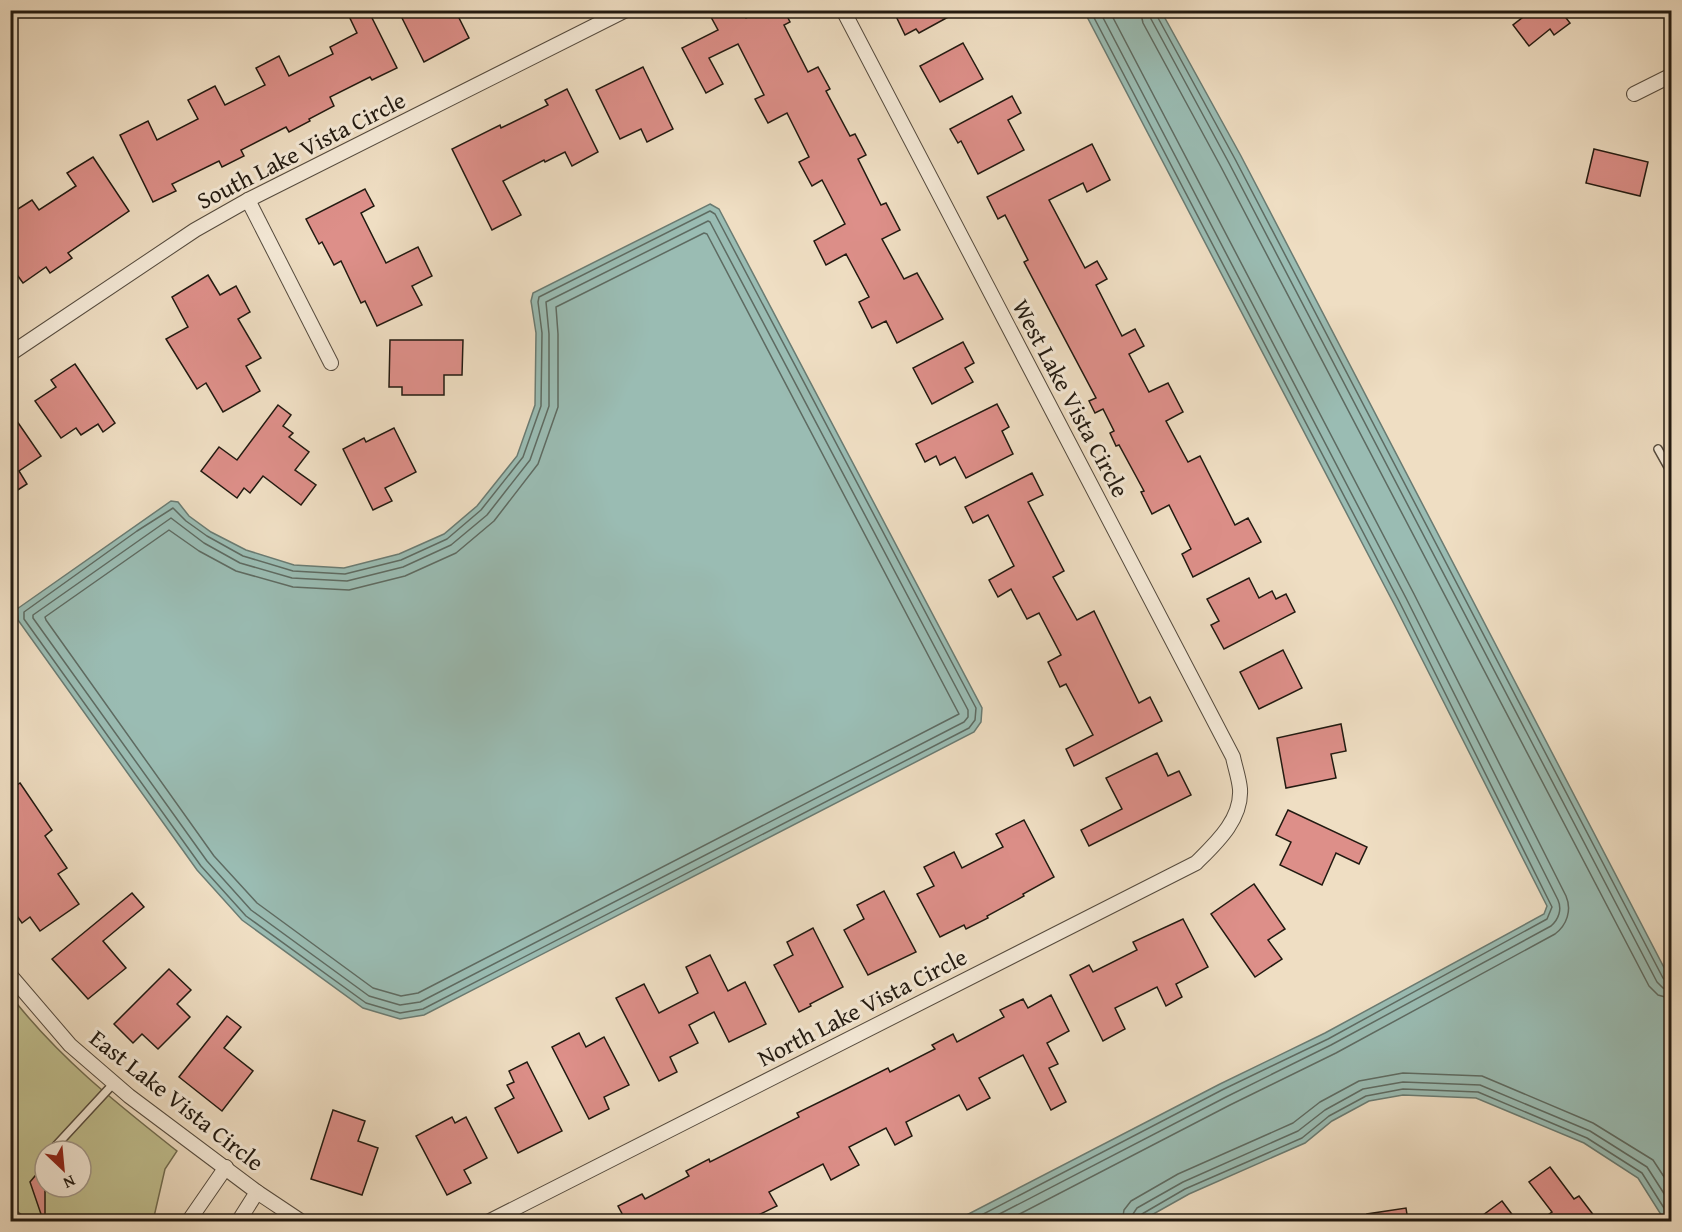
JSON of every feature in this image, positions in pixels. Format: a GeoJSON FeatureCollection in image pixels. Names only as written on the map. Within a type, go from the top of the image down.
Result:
{"type":"FeatureCollection","features":[{"type":"Feature","properties":{"kind":"street","name":"South Lake Vista Circle"},"geometry":{"type":"LineString","coordinates":[[10,354],[195,230],[248,200],[626,10]]}},
{"type":"Feature","properties":{"kind":"street","name":"West Lake Vista Circle"},"geometry":{"type":"LineString","coordinates":[[843,10],[1233,757],[1240,790],[1236,811]]}},
{"type":"Feature","properties":{"kind":"street"},"geometry":{"type":"LineString","coordinates":[[1634,93],[1671,75]]}},
{"type":"Feature","properties":{"kind":"street"},"geometry":{"type":"LineString","coordinates":[[248,200],[331,363]]}},
{"type":"Feature","properties":{"kind":"street","name":"North Lake Vista Circle"},"geometry":{"type":"LineString","coordinates":[[489,1221],[1196,863],[1224,836],[1236,811]]}},
{"type":"Feature","properties":{"kind":"street","name":"East Lake Vista Circle"},"geometry":{"type":"LineString","coordinates":[[10,975],[70,1045],[114,1083],[257,1192],[302,1221]]}},
{"type":"Feature","properties":{"kind":"street"},"geometry":{"type":"LineString","coordinates":[[188,1221],[226,1167]]}},
{"type":"Feature","properties":{"kind":"street"},"geometry":{"type":"LineString","coordinates":[[238,1221],[257,1192]]}},
{"type":"Feature","properties":{"kind":"lane"},"geometry":{"type":"LineString","coordinates":[[1658,448],[1671,474]]}},
{"type":"Feature","properties":{"kind":"lane"},"geometry":{"type":"LineString","coordinates":[[62,1139],[114,1083]]}},
{"type":"Feature","properties":{"kind":"shaded area"},"geometry":{"type":"Polygon","coordinates":[[[10,995],[68,1059],[110,1097],[177,1151],[165,1169],[153,1221],[29,1221],[11,1206],[10,995]]]}},
{"type":"Feature","properties":{"kind":"water"},"geometry":{"type":"Polygon","coordinates":[[[1084,11],[1161,11],[1241,156],[1671,981],[1671,1221],[1665,1221],[1638,1178],[1584,1143],[1476,1098],[1403,1095],[1369,1101],[1332,1121],[1305,1143],[1189,1194],[1141,1221],[955,1221],[1220,1084],[1325,1033],[1544,914],[1547,906],[1394,604],[1084,11]]]}},
{"type":"Feature","properties":{"kind":"water"},"geometry":{"type":"Polygon","coordinates":[[[710,204],[719,209],[982,708],[981,722],[974,732],[424,1015],[400,1019],[363,1008],[242,920],[197,870],[18,620],[17,609],[171,501],[178,502],[189,516],[211,532],[246,550],[294,565],[344,568],[399,554],[444,534],[477,506],[517,456],[535,405],[536,333],[531,301],[533,293],[710,204]]]}},
{"type":"Feature","properties":{"kind":"building"},"geometry":{"type":"Polygon","coordinates":[[[346,10],[368,10],[397,68],[372,80],[370,77],[330,97],[334,106],[309,119],[310,121],[289,132],[286,127],[241,150],[244,156],[222,167],[219,161],[172,184],[176,191],[153,202],[120,135],[148,121],[157,140],[198,119],[188,100],[215,86],[225,105],[265,85],[256,68],[279,56],[289,76],[333,54],[330,47],[357,33],[346,10]]]}},
{"type":"Feature","properties":{"kind":"building"},"geometry":{"type":"Polygon","coordinates":[[[398,10],[455,10],[469,38],[424,62],[398,10]]]}},
{"type":"Feature","properties":{"kind":"building"},"geometry":{"type":"Polygon","coordinates":[[[725,10],[742,10],[746,18],[761,10],[784,10],[790,22],[784,25],[808,72],[818,67],[830,89],[826,91],[850,136],[855,134],[866,155],[858,159],[881,205],[886,203],[900,230],[882,239],[904,279],[917,273],[943,319],[897,343],[886,321],[872,328],[859,302],[869,297],[846,254],[826,265],[814,241],[845,224],[822,180],[812,186],[799,162],[809,157],[787,113],[768,123],[755,99],[764,95],[738,44],[709,58],[723,84],[706,93],[682,48],[718,30],[711,17],[725,10]]]}},
{"type":"Feature","properties":{"kind":"building"},"geometry":{"type":"Polygon","coordinates":[[[893,10],[961,10],[919,33],[916,29],[905,35],[893,10]]]}},
{"type":"Feature","properties":{"kind":"building"},"geometry":{"type":"Polygon","coordinates":[[[1532,10],[1560,10],[1570,23],[1554,35],[1550,29],[1529,46],[1513,25],[1532,10]]]}},
{"type":"Feature","properties":{"kind":"building"},"geometry":{"type":"Polygon","coordinates":[[[963,43],[983,79],[940,102],[920,66],[963,43]]]}},
{"type":"Feature","properties":{"kind":"building"},"geometry":{"type":"Polygon","coordinates":[[[643,67],[673,129],[647,142],[641,129],[620,139],[596,90],[643,67]]]}},
{"type":"Feature","properties":{"kind":"building"},"geometry":{"type":"Polygon","coordinates":[[[567,89],[598,152],[572,166],[565,152],[503,181],[521,215],[492,230],[452,149],[500,125],[501,128],[548,105],[545,100],[567,89]]]}},
{"type":"Feature","properties":{"kind":"building"},"geometry":{"type":"Polygon","coordinates":[[[1012,96],[1021,113],[1008,120],[1024,150],[978,174],[961,141],[958,143],[950,129],[1012,96]]]}},
{"type":"Feature","properties":{"kind":"building"},"geometry":{"type":"Polygon","coordinates":[[[1092,144],[1110,180],[1087,192],[1083,183],[1049,200],[1085,268],[1097,261],[1107,279],[1096,285],[1122,336],[1135,329],[1144,346],[1129,354],[1149,392],[1168,383],[1183,412],[1166,421],[1188,462],[1200,456],[1235,525],[1248,518],[1261,542],[1193,577],[1182,554],[1191,549],[1169,505],[1152,514],[1141,492],[1144,491],[1119,445],[1116,446],[1110,433],[1114,431],[1103,409],[1095,413],[1089,401],[1096,398],[1024,262],[1028,260],[1005,215],[998,219],[987,197],[1092,144]]]}},
{"type":"Feature","properties":{"kind":"building"},"geometry":{"type":"Polygon","coordinates":[[[1594,149],[1648,162],[1640,196],[1586,183],[1594,149]]]}},
{"type":"Feature","properties":{"kind":"building"},"geometry":{"type":"Polygon","coordinates":[[[93,157],[129,211],[68,253],[72,258],[50,273],[46,267],[23,283],[10,265],[10,214],[32,200],[39,210],[76,186],[67,173],[93,157]]]}},
{"type":"Feature","properties":{"kind":"building"},"geometry":{"type":"Polygon","coordinates":[[[365,189],[374,206],[361,213],[386,263],[418,247],[432,276],[412,286],[422,305],[377,326],[365,301],[361,303],[341,261],[334,265],[322,242],[319,244],[306,219],[365,189]]]}},
{"type":"Feature","properties":{"kind":"building"},"geometry":{"type":"Polygon","coordinates":[[[208,275],[220,295],[236,286],[250,312],[238,319],[261,358],[246,366],[260,391],[223,412],[206,383],[197,389],[166,339],[188,327],[172,297],[208,275]]]}},
{"type":"Feature","properties":{"kind":"building"},"geometry":{"type":"Polygon","coordinates":[[[390,340],[463,340],[462,375],[444,375],[444,395],[402,395],[402,387],[389,387],[390,340]]]}},
{"type":"Feature","properties":{"kind":"building"},"geometry":{"type":"Polygon","coordinates":[[[963,342],[974,363],[965,368],[973,382],[932,404],[913,368],[963,342]]]}},
{"type":"Feature","properties":{"kind":"building"},"geometry":{"type":"Polygon","coordinates":[[[75,364],[115,423],[103,432],[98,424],[81,435],[76,428],[61,438],[35,401],[56,387],[51,380],[75,364]]]}},
{"type":"Feature","properties":{"kind":"building"},"geometry":{"type":"Polygon","coordinates":[[[997,404],[1009,427],[1002,431],[1013,454],[966,478],[955,457],[940,465],[936,456],[925,462],[916,444],[997,404]]]}},
{"type":"Feature","properties":{"kind":"building"},"geometry":{"type":"Polygon","coordinates":[[[278,405],[291,415],[283,426],[293,433],[289,437],[309,452],[295,470],[316,485],[301,505],[263,476],[250,493],[244,488],[237,498],[201,471],[219,447],[237,460],[278,405]]]}},
{"type":"Feature","properties":{"kind":"building"},"geometry":{"type":"Polygon","coordinates":[[[10,411],[41,456],[19,471],[27,484],[10,495],[10,411]]]}},
{"type":"Feature","properties":{"kind":"building"},"geometry":{"type":"Polygon","coordinates":[[[394,428],[416,472],[385,488],[392,501],[373,510],[343,449],[364,438],[366,442],[394,428]]]}},
{"type":"Feature","properties":{"kind":"building"},"geometry":{"type":"Polygon","coordinates":[[[1032,473],[1043,495],[1028,502],[1064,571],[1053,577],[1077,620],[1094,611],[1139,703],[1150,697],[1162,721],[1074,766],[1066,749],[1093,735],[1066,684],[1060,687],[1048,662],[1061,655],[1039,613],[1027,619],[1011,589],[998,597],[989,580],[1014,566],[988,515],[973,523],[965,507],[1032,473]]]}},
{"type":"Feature","properties":{"kind":"building"},"geometry":{"type":"Polygon","coordinates":[[[1249,578],[1259,598],[1272,591],[1276,599],[1286,594],[1295,612],[1224,649],[1211,625],[1219,621],[1207,599],[1249,578]]]}},
{"type":"Feature","properties":{"kind":"building"},"geometry":{"type":"Polygon","coordinates":[[[1283,650],[1302,688],[1259,709],[1240,672],[1283,650]]]}},
{"type":"Feature","properties":{"kind":"building"},"geometry":{"type":"Polygon","coordinates":[[[1341,724],[1346,751],[1331,754],[1336,778],[1286,788],[1277,738],[1341,724]]]}},
{"type":"Feature","properties":{"kind":"building"},"geometry":{"type":"Polygon","coordinates":[[[1157,753],[1168,776],[1179,771],[1191,795],[1089,846],[1081,830],[1122,809],[1106,778],[1157,753]]]}},
{"type":"Feature","properties":{"kind":"building"},"geometry":{"type":"Polygon","coordinates":[[[20,783],[52,830],[45,836],[67,868],[58,874],[79,904],[40,931],[30,917],[22,923],[10,906],[10,790],[20,783]]]}},
{"type":"Feature","properties":{"kind":"building"},"geometry":{"type":"Polygon","coordinates":[[[1288,810],[1367,847],[1359,864],[1336,853],[1322,885],[1280,865],[1291,842],[1276,835],[1288,810]]]}},
{"type":"Feature","properties":{"kind":"building"},"geometry":{"type":"Polygon","coordinates":[[[1024,820],[1054,877],[987,916],[988,918],[966,929],[964,925],[940,937],[917,894],[934,886],[924,867],[954,852],[962,868],[1003,847],[996,834],[1024,820]]]}},
{"type":"Feature","properties":{"kind":"building"},"geometry":{"type":"Polygon","coordinates":[[[1254,884],[1285,929],[1268,940],[1282,959],[1255,977],[1211,914],[1254,884]]]}},
{"type":"Feature","properties":{"kind":"building"},"geometry":{"type":"Polygon","coordinates":[[[884,891],[916,952],[868,975],[844,930],[864,919],[857,905],[884,891]]]}},
{"type":"Feature","properties":{"kind":"building"},"geometry":{"type":"Polygon","coordinates":[[[132,893],[144,907],[103,941],[126,968],[88,999],[52,959],[132,893]]]}},
{"type":"Feature","properties":{"kind":"building"},"geometry":{"type":"Polygon","coordinates":[[[1183,919],[1208,967],[1176,984],[1182,997],[1166,1006],[1157,987],[1115,1008],[1125,1029],[1103,1041],[1070,975],[1089,965],[1093,972],[1137,950],[1133,942],[1183,919]]]}},
{"type":"Feature","properties":{"kind":"building"},"geometry":{"type":"Polygon","coordinates":[[[813,928],[843,987],[799,1012],[774,965],[793,955],[787,942],[813,928]]]}},
{"type":"Feature","properties":{"kind":"building"},"geometry":{"type":"Polygon","coordinates":[[[710,955],[728,991],[745,982],[766,1024],[729,1042],[714,1012],[689,1025],[698,1043],[670,1057],[677,1072],[659,1081],[616,998],[644,984],[659,1013],[698,993],[686,967],[710,955]]]}},
{"type":"Feature","properties":{"kind":"building"},"geometry":{"type":"Polygon","coordinates":[[[169,969],[191,990],[177,1004],[190,1017],[158,1049],[142,1034],[133,1043],[114,1024],[169,969]]]}},
{"type":"Feature","properties":{"kind":"building"},"geometry":{"type":"Polygon","coordinates":[[[1051,995],[1069,1031],[1047,1043],[1058,1064],[1049,1068],[1066,1102],[1051,1110],[1023,1055],[979,1078],[990,1098],[967,1110],[959,1095],[906,1122],[912,1136],[895,1145],[886,1128],[849,1147],[859,1165],[831,1180],[823,1164],[769,1192],[777,1206],[746,1221],[626,1221],[618,1206],[642,1194],[645,1199],[689,1176],[686,1171],[709,1159],[710,1162],[799,1117],[797,1113],[888,1068],[890,1072],[935,1049],[932,1045],[953,1034],[957,1042],[1004,1017],[1000,1010],[1023,999],[1028,1008],[1051,995]]]}},
{"type":"Feature","properties":{"kind":"building"},"geometry":{"type":"Polygon","coordinates":[[[227,1016],[241,1027],[224,1048],[253,1071],[222,1111],[179,1077],[227,1016]]]}},
{"type":"Feature","properties":{"kind":"building"},"geometry":{"type":"Polygon","coordinates":[[[579,1033],[586,1047],[604,1037],[629,1085],[604,1097],[609,1109],[589,1119],[552,1047],[579,1033]]]}},
{"type":"Feature","properties":{"kind":"building"},"geometry":{"type":"Polygon","coordinates":[[[527,1062],[562,1131],[518,1153],[495,1108],[514,1098],[507,1085],[514,1082],[509,1071],[527,1062]]]}},
{"type":"Feature","properties":{"kind":"building"},"geometry":{"type":"Polygon","coordinates":[[[333,1110],[365,1121],[358,1141],[378,1148],[362,1195],[311,1179],[333,1110]]]}},
{"type":"Feature","properties":{"kind":"building"},"geometry":{"type":"Polygon","coordinates":[[[452,1117],[455,1123],[466,1117],[487,1158],[464,1170],[471,1183],[447,1195],[416,1136],[452,1117]]]}},
{"type":"Feature","properties":{"kind":"building"},"geometry":{"type":"Polygon","coordinates":[[[1550,1167],[1574,1199],[1579,1196],[1598,1221],[1539,1221],[1552,1212],[1529,1182],[1550,1167]]]}},
{"type":"Feature","properties":{"kind":"building"},"geometry":{"type":"Polygon","coordinates":[[[36,1199],[45,1199],[45,1219],[43,1220],[36,1199]]]}},
{"type":"Feature","properties":{"kind":"building"},"geometry":{"type":"Polygon","coordinates":[[[1502,1201],[1517,1221],[1475,1221],[1502,1201]]]}},
{"type":"Feature","properties":{"kind":"building"},"geometry":{"type":"Polygon","coordinates":[[[1406,1208],[1408,1221],[1368,1221],[1367,1214],[1406,1208]]]}}]}
